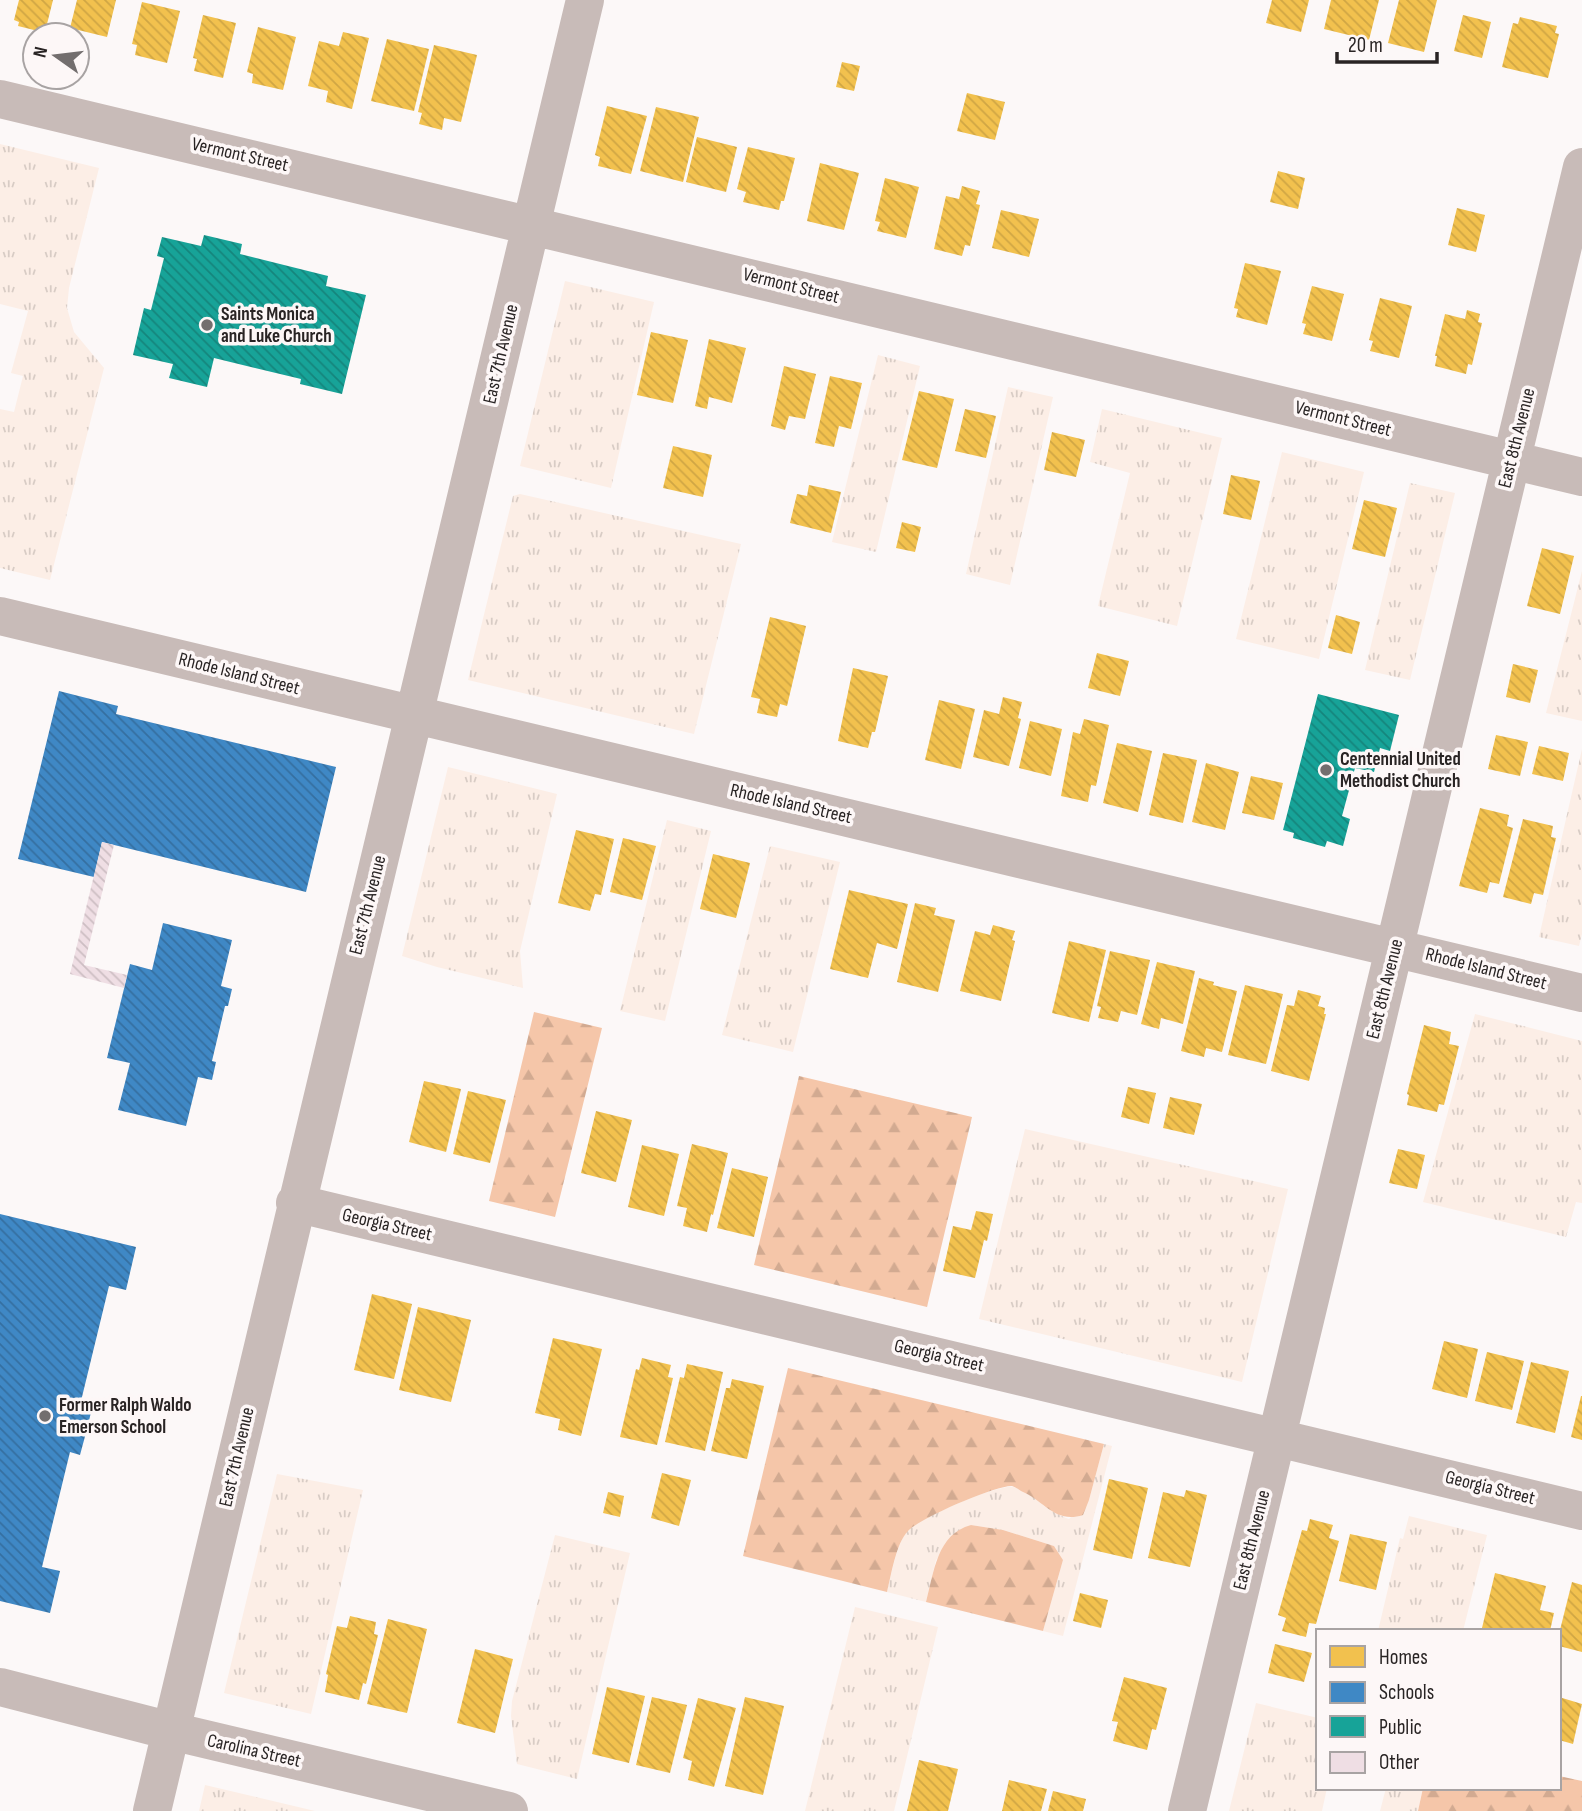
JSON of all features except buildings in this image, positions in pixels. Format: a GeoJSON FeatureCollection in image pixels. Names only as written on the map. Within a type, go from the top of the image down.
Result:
{"type":"FeatureCollection","features":[{"type":"Feature","properties":{"kind":"street","name":"East 7th Avenue"},"geometry":{"type":"LineString","coordinates":[[152,1811],[585,0]]}},
{"type":"Feature","properties":{"kind":"street","name":"Vermont Street"},"geometry":{"type":"LineString","coordinates":[[0,99],[1582,477]]}},
{"type":"Feature","properties":{"kind":"street","name":"East 8th Avenue"},"geometry":{"type":"LineString","coordinates":[[1187,1811],[1582,167]]}},
{"type":"Feature","properties":{"kind":"street","name":"Rhode Island Street"},"geometry":{"type":"LineString","coordinates":[[0,616],[1395,946],[1582,993]]}},
{"type":"Feature","properties":{"kind":"street","name":"Georgia Street"},"geometry":{"type":"LineString","coordinates":[[296,1203],[1582,1511]]}},
{"type":"Feature","properties":{"kind":"street","name":"Carolina Street"},"geometry":{"type":"LineString","coordinates":[[0,1687],[171,1731],[509,1811]]}},
{"type":"Feature","properties":{"kind":"green space"},"geometry":{"type":"Polygon","coordinates":[[[0,144],[99,168],[69,288],[67,308],[74,332],[104,368],[50,580],[0,568],[0,409],[14,412],[23,376],[11,373],[28,311],[0,304],[0,144]]]}},
{"type":"Feature","properties":{"kind":"green space"},"geometry":{"type":"Polygon","coordinates":[[[565,281],[654,302],[611,488],[520,466],[565,281]]]}},
{"type":"Feature","properties":{"kind":"green space"},"geometry":{"type":"Polygon","coordinates":[[[878,355],[920,366],[876,552],[832,542],[878,355]]]}},
{"type":"Feature","properties":{"kind":"green space"},"geometry":{"type":"Polygon","coordinates":[[[1008,387],[1053,397],[1010,585],[966,574],[1008,387]]]}},
{"type":"Feature","properties":{"kind":"green space"},"geometry":{"type":"Polygon","coordinates":[[[1102,409],[1222,438],[1177,626],[1098,606],[1130,473],[1090,462],[1102,409]]]}},
{"type":"Feature","properties":{"kind":"green space"},"geometry":{"type":"Polygon","coordinates":[[[1282,452],[1364,472],[1319,659],[1236,639],[1282,452]]]}},
{"type":"Feature","properties":{"kind":"green space"},"geometry":{"type":"Polygon","coordinates":[[[1410,483],[1455,493],[1410,680],[1365,670],[1410,483]]]}},
{"type":"Feature","properties":{"kind":"green space"},"geometry":{"type":"Polygon","coordinates":[[[520,494],[741,544],[694,734],[468,680],[513,496],[520,494]]]}},
{"type":"Feature","properties":{"kind":"green space"},"geometry":{"type":"Polygon","coordinates":[[[1582,571],[1582,721],[1546,713],[1582,571]]]}},
{"type":"Feature","properties":{"kind":"green space"},"geometry":{"type":"Polygon","coordinates":[[[1582,749],[1582,934],[1579,946],[1539,937],[1582,749]]]}},
{"type":"Feature","properties":{"kind":"green space"},"geometry":{"type":"Polygon","coordinates":[[[448,767],[557,794],[520,951],[523,988],[402,956],[448,767]]]}},
{"type":"Feature","properties":{"kind":"green space"},"geometry":{"type":"Polygon","coordinates":[[[667,820],[711,831],[665,1021],[620,1011],[667,820]]]}},
{"type":"Feature","properties":{"kind":"green space"},"geometry":{"type":"Polygon","coordinates":[[[770,846],[840,862],[793,1052],[722,1035],[770,846]]]}},
{"type":"Feature","properties":{"kind":"green space"},"geometry":{"type":"Polygon","coordinates":[[[534,1012],[602,1028],[555,1217],[489,1201],[534,1012]]]}},
{"type":"Feature","properties":{"kind":"green space"},"geometry":{"type":"Polygon","coordinates":[[[1475,1014],[1582,1041],[1582,1203],[1576,1202],[1566,1237],[1423,1202],[1475,1014]]]}},
{"type":"Feature","properties":{"kind":"green space"},"geometry":{"type":"Polygon","coordinates":[[[799,1076],[972,1117],[927,1307],[754,1265],[799,1076]]]}},
{"type":"Feature","properties":{"kind":"green space"},"geometry":{"type":"Polygon","coordinates":[[[1025,1129],[1288,1189],[1242,1382],[979,1319],[1025,1129]]]}},
{"type":"Feature","properties":{"kind":"green space"},"geometry":{"type":"Polygon","coordinates":[[[788,1368],[1104,1444],[1083,1515],[1073,1517],[1057,1514],[1012,1486],[975,1497],[941,1511],[908,1531],[897,1551],[887,1592],[743,1556],[788,1368]]]}},
{"type":"Feature","properties":{"kind":"green space"},"geometry":{"type":"Polygon","coordinates":[[[1104,1444],[1112,1446],[1063,1636],[1043,1631],[1063,1560],[1054,1546],[1003,1530],[971,1525],[936,1560],[926,1602],[887,1592],[898,1551],[908,1530],[959,1503],[1005,1487],[1013,1487],[1028,1493],[1069,1519],[1089,1500],[1104,1444]]]}},
{"type":"Feature","properties":{"kind":"green space"},"geometry":{"type":"Polygon","coordinates":[[[277,1474],[363,1490],[311,1714],[224,1693],[277,1474]]]}},
{"type":"Feature","properties":{"kind":"green space"},"geometry":{"type":"Polygon","coordinates":[[[1409,1516],[1487,1535],[1464,1629],[1378,1629],[1400,1538],[1403,1539],[1409,1516]]]}},
{"type":"Feature","properties":{"kind":"green space"},"geometry":{"type":"Polygon","coordinates":[[[971,1525],[1003,1530],[1054,1546],[1063,1560],[1043,1631],[926,1602],[944,1545],[960,1530],[971,1525]]]}},
{"type":"Feature","properties":{"kind":"green space"},"geometry":{"type":"Polygon","coordinates":[[[555,1535],[630,1553],[577,1779],[517,1764],[511,1716],[512,1701],[555,1535]]]}},
{"type":"Feature","properties":{"kind":"green space"},"geometry":{"type":"Polygon","coordinates":[[[855,1607],[938,1627],[894,1811],[805,1811],[855,1607]]]}},
{"type":"Feature","properties":{"kind":"green space"},"geometry":{"type":"Polygon","coordinates":[[[1256,1703],[1316,1718],[1316,1790],[1327,1790],[1322,1811],[1229,1811],[1256,1703]]]}},
{"type":"Feature","properties":{"kind":"green space"},"geometry":{"type":"Polygon","coordinates":[[[1561,1776],[1582,1781],[1582,1811],[1418,1811],[1423,1790],[1561,1790],[1561,1776]]]}},
{"type":"Feature","properties":{"kind":"green space"},"geometry":{"type":"Polygon","coordinates":[[[205,1785],[315,1811],[199,1811],[205,1785]]]}},
{"type":"Feature","properties":{"kind":"green space"},"geometry":{"type":"Polygon","coordinates":[[[1385,1790],[1423,1790],[1418,1811],[1380,1811],[1385,1790]]]}},
{"type":"Feature","properties":{"kind":"place","name":"Saints Monica and Luke Church"},"geometry":{"type":"Point","coordinates":[207,325]}},
{"type":"Feature","properties":{"kind":"place","name":"Centennial United Methodist Church"},"geometry":{"type":"Point","coordinates":[1326,770]}},
{"type":"Feature","properties":{"kind":"place","name":"Former Ralph Waldo Emerson School"},"geometry":{"type":"Point","coordinates":[45,1416]}}]}
